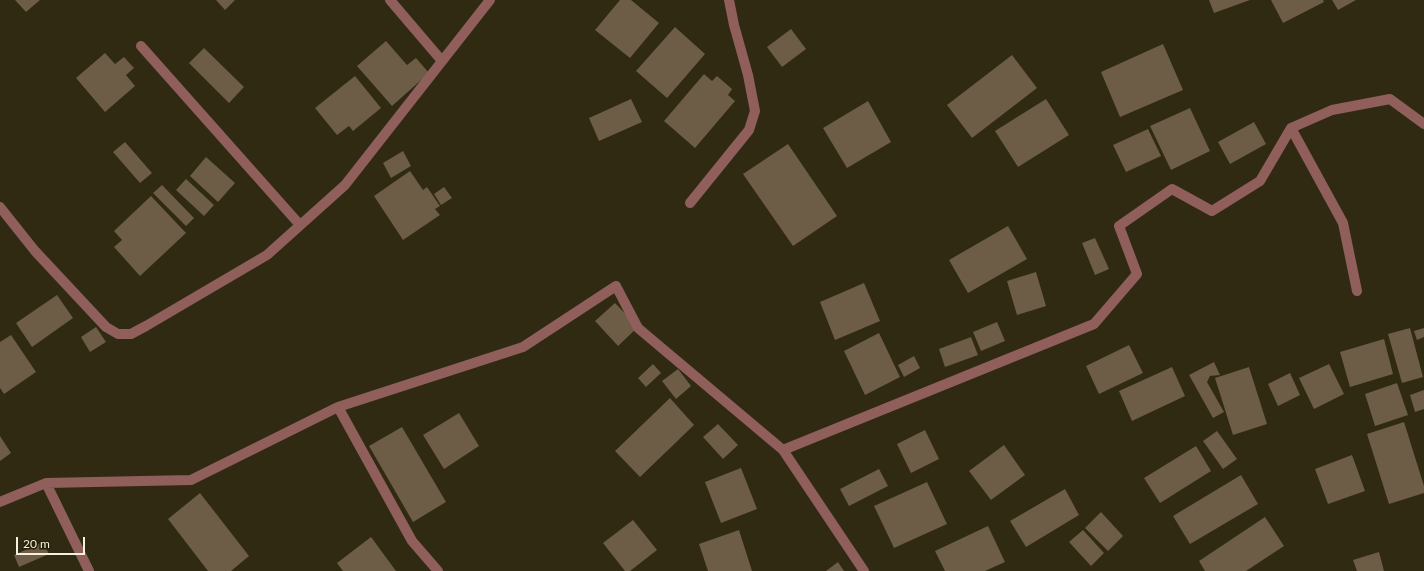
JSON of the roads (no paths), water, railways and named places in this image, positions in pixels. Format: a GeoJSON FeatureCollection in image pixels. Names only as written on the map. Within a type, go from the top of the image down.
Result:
{"type":"FeatureCollection","features":[{"type":"Feature","properties":{"kind":"street"},"geometry":{"type":"LineString","coordinates":[[390,0],[442,61]]}},
{"type":"Feature","properties":{"kind":"street"},"geometry":{"type":"LineString","coordinates":[[0,207],[35,250],[106,328],[118,334],[131,334],[267,255],[345,185],[490,0]]}},
{"type":"Feature","properties":{"kind":"street"},"geometry":{"type":"LineString","coordinates":[[690,203],[748,130],[755,111],[748,75],[734,25],[729,0]]}},
{"type":"Feature","properties":{"kind":"street"},"geometry":{"type":"LineString","coordinates":[[140,46],[300,225]]}},
{"type":"Feature","properties":{"kind":"street"},"geometry":{"type":"LineString","coordinates":[[783,450],[1094,324],[1137,274],[1119,226],[1172,188],[1212,211],[1260,181],[1291,128],[1332,110],[1390,99],[1424,124]]}},
{"type":"Feature","properties":{"kind":"street"},"geometry":{"type":"LineString","coordinates":[[1291,128],[1343,223],[1357,291]]}},
{"type":"Feature","properties":{"kind":"street"},"geometry":{"type":"LineString","coordinates":[[0,502],[46,483],[190,480],[338,407],[523,347],[616,286],[638,328],[783,450],[864,571]]}},
{"type":"Feature","properties":{"kind":"street"},"geometry":{"type":"LineString","coordinates":[[338,407],[412,541],[438,571]]}},
{"type":"Feature","properties":{"kind":"street"},"geometry":{"type":"LineString","coordinates":[[46,483],[89,571]]}}]}
